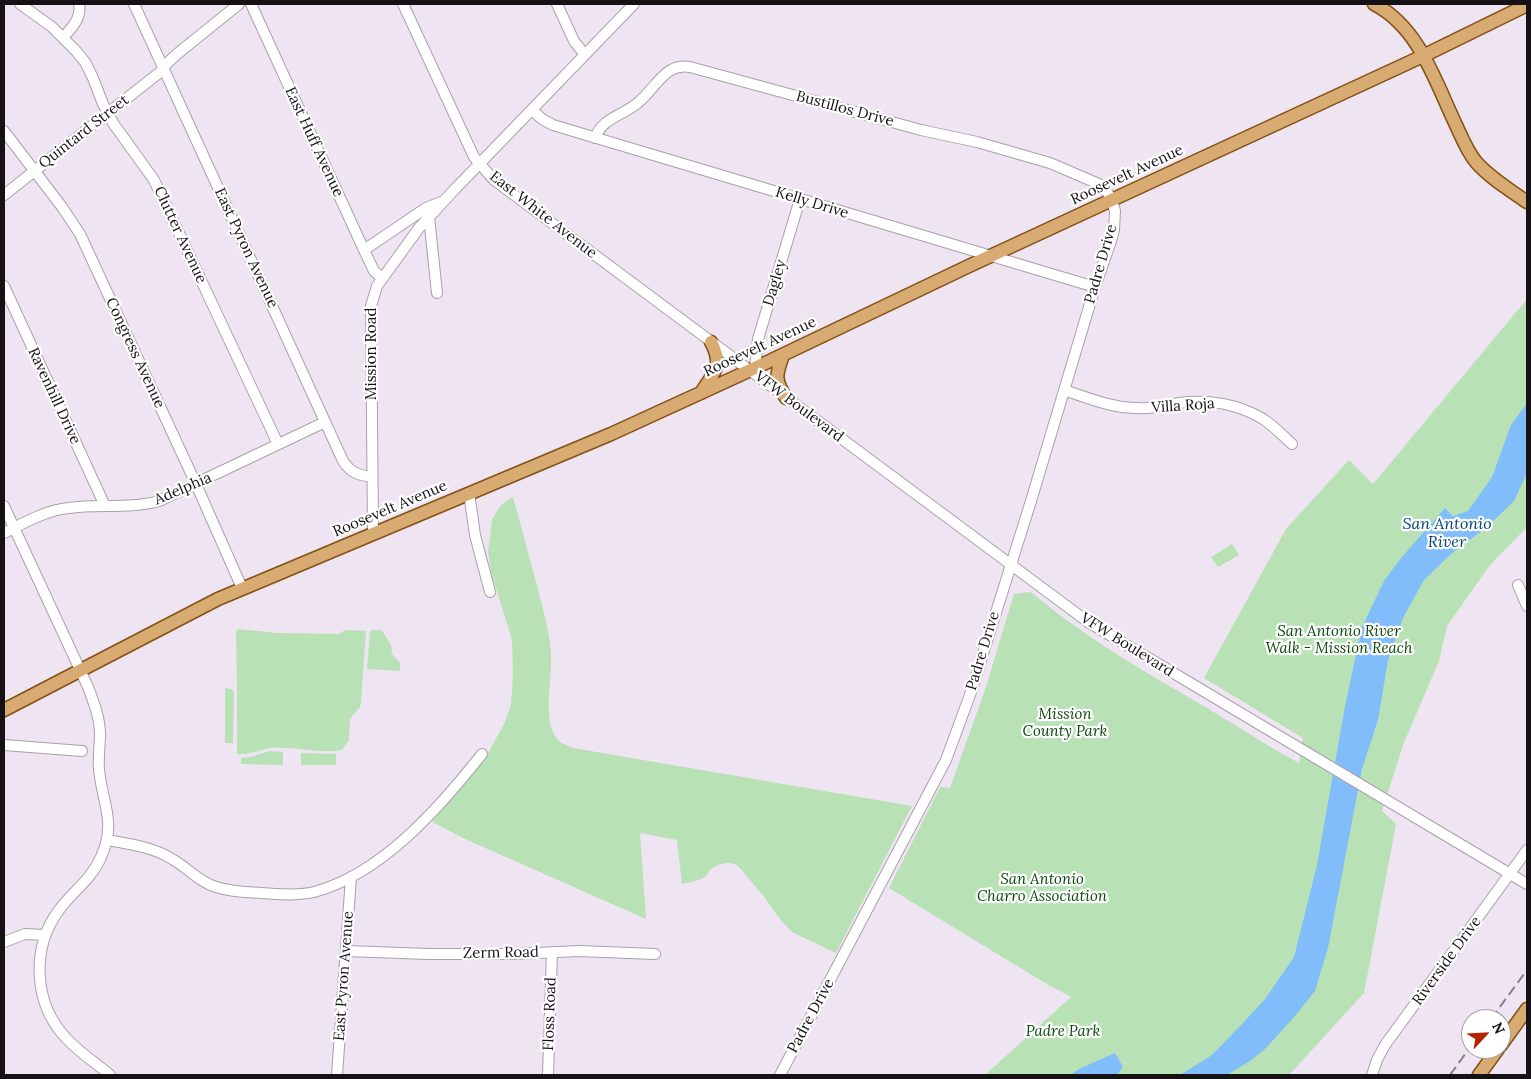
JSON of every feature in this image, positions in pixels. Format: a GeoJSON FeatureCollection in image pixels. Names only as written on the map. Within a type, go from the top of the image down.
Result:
{"type":"FeatureCollection","features":[{"type":"Feature","properties":{"kind":"main road"},"geometry":{"type":"LineString","coordinates":[[1374,4],[1397,19],[1406,28],[1423,56],[1461,136],[1476,161],[1486,172],[1527,202]]}},
{"type":"Feature","properties":{"kind":"main road","name":"Roosevelt Avenue"},"geometry":{"type":"LineString","coordinates":[[4,710],[190,612],[242,588],[604,437],[1527,6]]}},
{"type":"Feature","properties":{"kind":"main road"},"geometry":{"type":"LineString","coordinates":[[701,393],[717,366],[716,352],[711,342]]}},
{"type":"Feature","properties":{"kind":"main road"},"geometry":{"type":"LineString","coordinates":[[783,355],[778,368],[777,381],[786,398]]}},
{"type":"Feature","properties":{"kind":"main road"},"geometry":{"type":"LineString","coordinates":[[1511,1031],[1527,1009]]}},
{"type":"Feature","properties":{"kind":"main road"},"geometry":{"type":"LineString","coordinates":[[1479,1075],[1491,1059]]}},
{"type":"Feature","properties":{"kind":"street"},"geometry":{"type":"LineString","coordinates":[[63,38],[80,14],[79,4]]}},
{"type":"Feature","properties":{"kind":"street","name":"East Pyron Avenue"},"geometry":{"type":"LineString","coordinates":[[134,4],[343,461],[350,470],[358,475],[372,477]]}},
{"type":"Feature","properties":{"kind":"street","name":"Quintard Street"},"geometry":{"type":"LineString","coordinates":[[4,195],[109,114],[164,68],[176,54],[239,4]]}},
{"type":"Feature","properties":{"kind":"street","name":"East Huff Avenue"},"geometry":{"type":"LineString","coordinates":[[251,4],[364,250],[374,270],[382,278]]}},
{"type":"Feature","properties":{"kind":"street","name":"East White Avenue"},"geometry":{"type":"LineString","coordinates":[[403,4],[469,147],[494,180],[711,342],[752,369]]}},
{"type":"Feature","properties":{"kind":"street"},"geometry":{"type":"LineString","coordinates":[[557,4],[574,41],[585,55]]}},
{"type":"Feature","properties":{"kind":"street","name":"Mission Road"},"geometry":{"type":"LineString","coordinates":[[373,533],[371,306],[373,294],[382,278],[429,217],[634,4]]}},
{"type":"Feature","properties":{"kind":"street","name":"Clutter Avenue"},"geometry":{"type":"LineString","coordinates":[[27,6],[63,38],[85,62],[113,123],[154,180],[278,444]]}},
{"type":"Feature","properties":{"kind":"street","name":"Bustillos Drive"},"geometry":{"type":"LineString","coordinates":[[595,138],[598,129],[604,123],[637,104],[669,71],[682,66],[921,130],[977,142],[1050,163],[1099,184],[1112,200]]}},
{"type":"Feature","properties":{"kind":"street","name":"Kelly Drive"},"geometry":{"type":"LineString","coordinates":[[532,110],[542,119],[553,125],[1095,287]]}},
{"type":"Feature","properties":{"kind":"street","name":"Congress Avenue"},"geometry":{"type":"LineString","coordinates":[[4,131],[62,207],[80,234],[242,588]]}},
{"type":"Feature","properties":{"kind":"street","name":"Dagley"},"geometry":{"type":"LineString","coordinates":[[752,369],[758,339],[800,199]]}},
{"type":"Feature","properties":{"kind":"street","name":"Mission Road"},"geometry":{"type":"LineString","coordinates":[[364,250],[426,208],[445,200]]}},
{"type":"Feature","properties":{"kind":"street","name":"Padre Drive"},"geometry":{"type":"LineString","coordinates":[[780,1075],[946,760],[971,692],[1114,230],[1115,211],[1112,200]]}},
{"type":"Feature","properties":{"kind":"street"},"geometry":{"type":"LineString","coordinates":[[429,217],[437,293]]}},
{"type":"Feature","properties":{"kind":"street","name":"Ravenhill Drive"},"geometry":{"type":"LineString","coordinates":[[4,286],[105,506]]}},
{"type":"Feature","properties":{"kind":"street","name":"VFW Boulevard"},"geometry":{"type":"LineString","coordinates":[[752,369],[786,398],[1095,627],[1527,884]]}},
{"type":"Feature","properties":{"kind":"street","name":"Villa Roja"},"geometry":{"type":"LineString","coordinates":[[1064,390],[1110,405],[1131,408],[1157,408],[1179,403],[1197,402],[1222,403],[1244,410],[1264,420],[1292,444]]}},
{"type":"Feature","properties":{"kind":"street","name":"Adelphia"},"geometry":{"type":"LineString","coordinates":[[4,533],[55,510],[148,504],[196,484],[325,422]]}},
{"type":"Feature","properties":{"kind":"street"},"geometry":{"type":"LineString","coordinates":[[469,493],[476,535],[490,592]]}},
{"type":"Feature","properties":{"kind":"street"},"geometry":{"type":"LineString","coordinates":[[4,506],[80,670],[94,702],[99,722],[99,772],[108,814],[107,840],[98,865],[58,911],[45,935],[40,956],[39,976],[45,1002],[54,1023],[67,1039],[110,1075]]}},
{"type":"Feature","properties":{"kind":"street"},"geometry":{"type":"LineString","coordinates":[[1518,585],[1527,606]]}},
{"type":"Feature","properties":{"kind":"street"},"geometry":{"type":"LineString","coordinates":[[4,745],[82,751]]}},
{"type":"Feature","properties":{"kind":"street"},"geometry":{"type":"LineString","coordinates":[[107,840],[158,851],[172,858],[208,884],[235,891],[303,894],[320,890],[351,877],[408,837],[429,817],[482,754]]}},
{"type":"Feature","properties":{"kind":"street","name":"Riverside Drive"},"geometry":{"type":"LineString","coordinates":[[1372,1075],[1385,1045],[1511,875],[1527,850]]}},
{"type":"Feature","properties":{"kind":"street","name":"East Pyron Avenue"},"geometry":{"type":"LineString","coordinates":[[338,1075],[351,877]]}},
{"type":"Feature","properties":{"kind":"street"},"geometry":{"type":"LineString","coordinates":[[5,938],[25,934],[45,935]]}},
{"type":"Feature","properties":{"kind":"street","name":"Zerm Road"},"geometry":{"type":"LineString","coordinates":[[346,951],[430,954],[579,951],[655,954]]}},
{"type":"Feature","properties":{"kind":"street","name":"Floss Road"},"geometry":{"type":"LineString","coordinates":[[548,1075],[552,952]]}},
{"type":"Feature","properties":{"kind":"green space"},"geometry":{"type":"Polygon","coordinates":[[[1527,299],[1527,527],[1490,565],[1447,626],[1439,661],[1403,745],[1382,811],[1396,824],[1364,993],[1289,1075],[985,1075],[1071,997],[889,888],[940,787],[950,788],[986,687],[1014,594],[1031,592],[1095,640],[1299,763],[1303,738],[1204,678],[1286,529],[1349,460],[1373,484],[1527,299]]]}},
{"type":"Feature","properties":{"kind":"green space"},"geometry":{"type":"Polygon","coordinates":[[[513,497],[547,628],[551,656],[550,723],[553,732],[562,743],[573,748],[912,806],[836,953],[792,932],[736,865],[721,864],[710,870],[703,878],[682,884],[677,840],[640,833],[646,919],[465,839],[432,822],[486,757],[505,722],[511,705],[513,676],[512,640],[491,572],[488,552],[492,520],[502,504],[513,497]]]}},
{"type":"Feature","properties":{"kind":"green space"},"geometry":{"type":"Polygon","coordinates":[[[1232,544],[1239,555],[1218,567],[1211,557],[1232,544]]]}},
{"type":"Feature","properties":{"kind":"green space"},"geometry":{"type":"Polygon","coordinates":[[[238,629],[277,633],[339,634],[345,630],[366,631],[360,707],[350,719],[349,740],[342,750],[324,751],[271,748],[237,754],[236,631],[238,629]]]}},
{"type":"Feature","properties":{"kind":"green space"},"geometry":{"type":"Polygon","coordinates":[[[372,630],[383,632],[391,645],[392,654],[400,663],[400,671],[367,669],[370,632],[372,630]]]}},
{"type":"Feature","properties":{"kind":"green space"},"geometry":{"type":"Polygon","coordinates":[[[225,688],[231,689],[234,692],[233,743],[225,743],[225,688]]]}},
{"type":"Feature","properties":{"kind":"green space"},"geometry":{"type":"Polygon","coordinates":[[[270,751],[283,752],[283,765],[241,764],[241,758],[270,751]]]}},
{"type":"Feature","properties":{"kind":"green space"},"geometry":{"type":"Polygon","coordinates":[[[301,753],[336,754],[336,765],[301,765],[301,753]]]}},
{"type":"Feature","properties":{"kind":"water","name":"San Antonio River"},"geometry":{"type":"Polygon","coordinates":[[[1527,403],[1527,473],[1514,501],[1488,526],[1451,554],[1424,580],[1403,618],[1388,660],[1378,720],[1362,769],[1328,948],[1315,991],[1266,1048],[1250,1061],[1227,1075],[1180,1075],[1212,1055],[1243,1023],[1265,999],[1294,957],[1317,865],[1345,706],[1362,627],[1384,581],[1401,558],[1445,508],[1453,516],[1468,511],[1492,477],[1511,425],[1527,403]]]}},
{"type":"Feature","properties":{"kind":"water"},"geometry":{"type":"Polygon","coordinates":[[[1115,1053],[1123,1067],[1117,1075],[1070,1075],[1079,1069],[1115,1053]]]}},
{"type":"Feature","properties":{"kind":"railway"},"geometry":{"type":"LineString","coordinates":[[1498,1009],[1527,970]]}},
{"type":"Feature","properties":{"kind":"railway"},"geometry":{"type":"LineString","coordinates":[[1450,1075],[1462,1059]]}},
{"type":"Feature","properties":{"kind":"park label","name":"San Antonio River Walk - Mission Reach"},"geometry":{"type":"Point","coordinates":[1339,640]}},
{"type":"Feature","properties":{"kind":"park label","name":"Mission County Park"},"geometry":{"type":"Point","coordinates":[1065,724]}},
{"type":"Feature","properties":{"kind":"park label","name":"San Antonio Charro Association"},"geometry":{"type":"Point","coordinates":[1042,888]}},
{"type":"Feature","properties":{"kind":"park label","name":"Padre Park"},"geometry":{"type":"Point","coordinates":[1063,1032]}}]}
